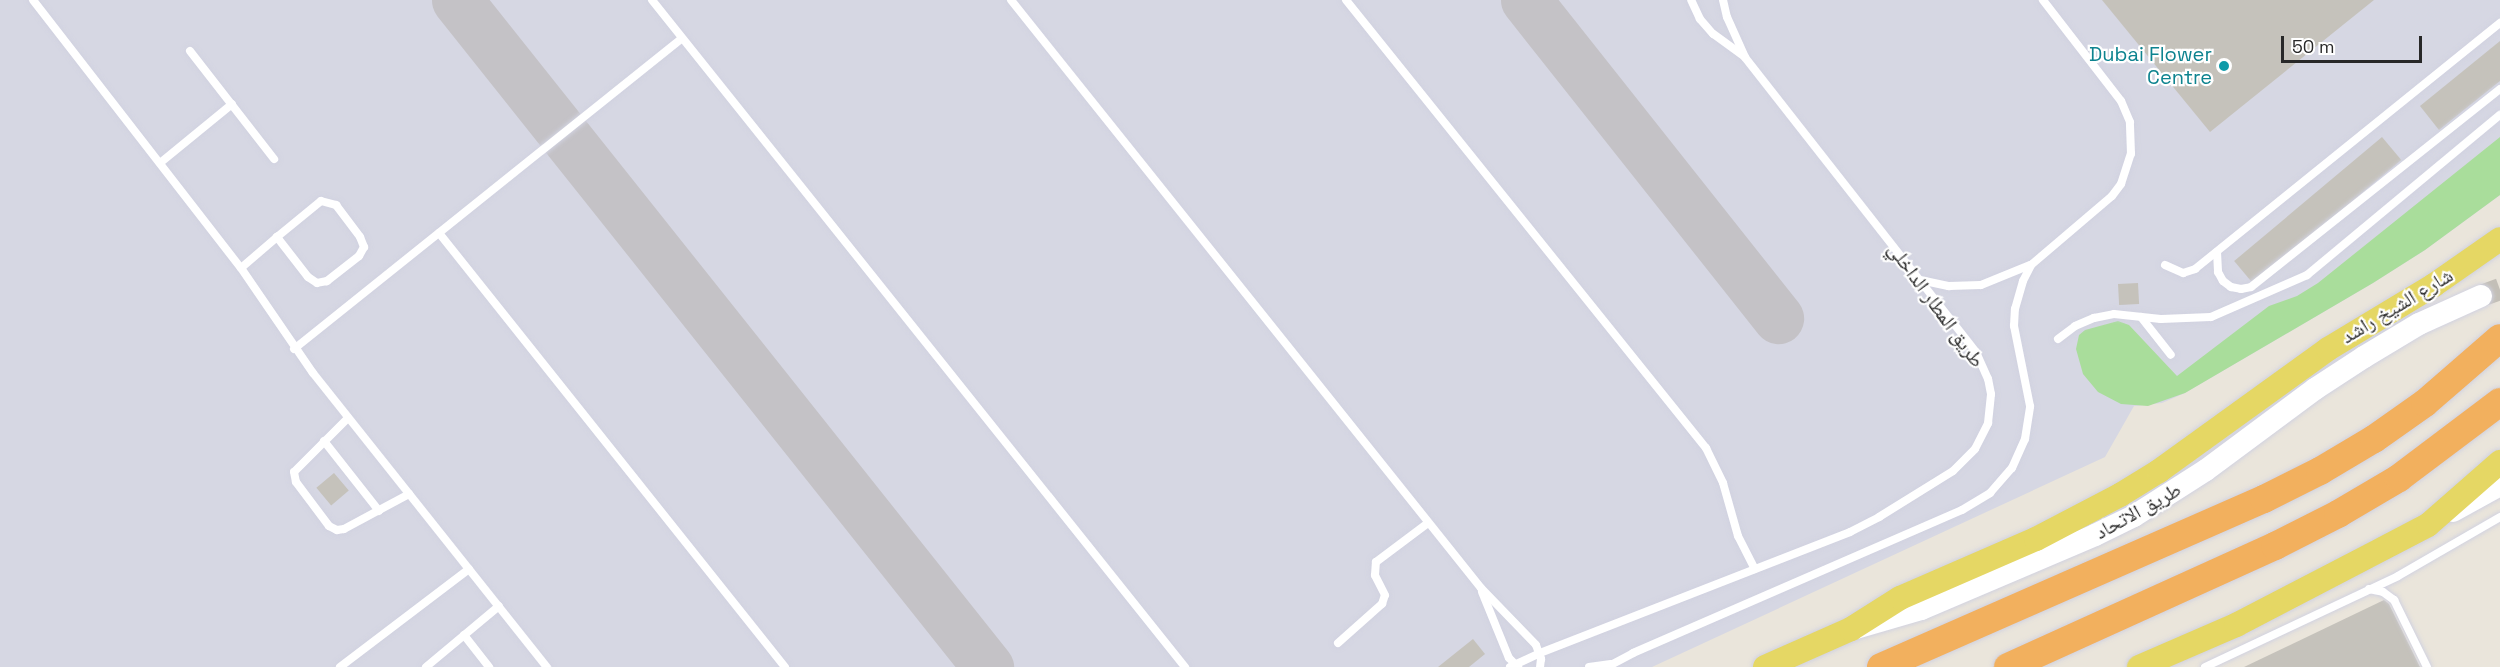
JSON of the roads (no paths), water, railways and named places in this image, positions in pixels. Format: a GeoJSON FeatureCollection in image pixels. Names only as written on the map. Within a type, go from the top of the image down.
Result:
{"type":"FeatureCollection","features":[{"type":"Feature","properties":{"kind":"highway","name":"طريق الاتحاد"},"geometry":{"type":"LineString","coordinates":[[1881,667],[2264,499],[2320,471],[2373,439],[2425,403],[2500,338]]}},
{"type":"Feature","properties":{"kind":"highway"},"geometry":{"type":"LineString","coordinates":[[2008,667],[2275,546],[2338,514],[2399,478],[2500,402]]}},
{"type":"Feature","properties":{"kind":"main road","name":"شارع الشيخ راشد"},"geometry":{"type":"LineString","coordinates":[[1851,629],[1900,598],[2036,539],[2120,495],[2159,471],[2294,373],[2372,321],[2434,285],[2500,240]]}},
{"type":"Feature","properties":{"kind":"main road","name":"طريق الاتحاد"},"geometry":{"type":"LineString","coordinates":[[1765,667],[1851,629],[1884,622],[1921,609],[2095,536],[2134,516],[2206,470],[2315,389],[2364,357],[2419,324],[2481,296]]}},
{"type":"Feature","properties":{"kind":"main road"},"geometry":{"type":"LineString","coordinates":[[2428,525],[2500,462]]}},
{"type":"Feature","properties":{"kind":"main road"},"geometry":{"type":"LineString","coordinates":[[2139,667],[2236,625],[2500,485]]}},
{"type":"Feature","properties":{"kind":"lane"},"geometry":{"type":"LineString","coordinates":[[33,0],[241,268],[294,349],[547,667]]}},
{"type":"Feature","properties":{"kind":"lane"},"geometry":{"type":"LineString","coordinates":[[652,0],[1185,667]]}},
{"type":"Feature","properties":{"kind":"lane"},"geometry":{"type":"LineString","coordinates":[[1011,0],[1428,523],[1481,588],[1530,638],[1540,653],[1540,667]]}},
{"type":"Feature","properties":{"kind":"lane"},"geometry":{"type":"LineString","coordinates":[[1346,0],[1706,448],[1723,483],[1738,536],[1755,569]]}},
{"type":"Feature","properties":{"kind":"lane"},"geometry":{"type":"LineString","coordinates":[[1684,0],[1700,19]]}},
{"type":"Feature","properties":{"kind":"lane","name":"طريق المطار الداخلي"},"geometry":{"type":"LineString","coordinates":[[1514,666],[1540,653],[1850,532],[1901,506],[1953,471],[1975,449],[1983,436],[1991,409],[1988,379],[1983,365],[1920,280],[1745,57],[1713,34],[1700,19],[1691,0]]}},
{"type":"Feature","properties":{"kind":"lane"},"geometry":{"type":"LineString","coordinates":[[1723,0],[1727,17],[1745,57]]}},
{"type":"Feature","properties":{"kind":"lane","name":"طريق المطار الداخلي"},"geometry":{"type":"LineString","coordinates":[[1589,667],[1609,665],[1962,510],[1990,493],[2016,461],[2029,423],[2029,390],[2014,326],[2018,293],[2031,265],[2112,196],[2127,170],[2132,138],[2130,122],[2121,101],[2043,0]]}},
{"type":"Feature","properties":{"kind":"lane"},"geometry":{"type":"LineString","coordinates":[[2165,265],[2176,272],[2189,272],[2217,252],[2500,23]]}},
{"type":"Feature","properties":{"kind":"lane"},"geometry":{"type":"LineString","coordinates":[[294,349],[682,38]]}},
{"type":"Feature","properties":{"kind":"lane"},"geometry":{"type":"LineString","coordinates":[[190,51],[274,159]]}},
{"type":"Feature","properties":{"kind":"lane"},"geometry":{"type":"LineString","coordinates":[[2217,252],[2218,272],[2223,280],[2231,287],[2241,289],[2251,287],[2500,89]]}},
{"type":"Feature","properties":{"kind":"lane"},"geometry":{"type":"LineString","coordinates":[[160,163],[232,104]]}},
{"type":"Feature","properties":{"kind":"lane"},"geometry":{"type":"LineString","coordinates":[[2058,339],[2075,326],[2094,318],[2114,314],[2186,320],[2211,317],[2307,275],[2500,115]]}},
{"type":"Feature","properties":{"kind":"lane"},"geometry":{"type":"LineString","coordinates":[[241,268],[277,237],[317,204],[326,201],[336,206],[360,237],[364,247],[358,256],[327,281],[316,284],[277,237]]}},
{"type":"Feature","properties":{"kind":"lane"},"geometry":{"type":"LineString","coordinates":[[439,233],[785,667]]}},
{"type":"Feature","properties":{"kind":"lane"},"geometry":{"type":"LineString","coordinates":[[1920,280],[1949,286],[1981,285],[2031,265]]}},
{"type":"Feature","properties":{"kind":"lane"},"geometry":{"type":"LineString","coordinates":[[2141,317],[2171,355]]}},
{"type":"Feature","properties":{"kind":"lane"},"geometry":{"type":"LineString","coordinates":[[348,417],[296,468],[293,476],[329,526],[337,530],[344,529],[410,494]]}},
{"type":"Feature","properties":{"kind":"lane"},"geometry":{"type":"LineString","coordinates":[[324,441],[379,511]]}},
{"type":"Feature","properties":{"kind":"lane"},"geometry":{"type":"LineString","coordinates":[[2205,667],[2428,560],[2500,517]]}},
{"type":"Feature","properties":{"kind":"lane"},"geometry":{"type":"LineString","coordinates":[[1338,643],[1382,604],[1385,595],[1375,570],[1379,558],[1428,523]]}},
{"type":"Feature","properties":{"kind":"lane"},"geometry":{"type":"LineString","coordinates":[[340,667],[469,568]]}},
{"type":"Feature","properties":{"kind":"lane"},"geometry":{"type":"LineString","coordinates":[[1481,588],[1514,666]]}},
{"type":"Feature","properties":{"kind":"lane"},"geometry":{"type":"LineString","coordinates":[[2368,589],[2383,592],[2394,600],[2427,667]]}},
{"type":"Feature","properties":{"kind":"lane"},"geometry":{"type":"LineString","coordinates":[[426,667],[499,606]]}},
{"type":"Feature","properties":{"kind":"lane"},"geometry":{"type":"LineString","coordinates":[[464,635],[489,667]]}},
{"type":"Feature","properties":{"kind":"tunnel"},"geometry":{"type":"LineString","coordinates":[[2481,296],[2500,289]]}},
{"type":"Feature","properties":{"kind":"place","name":"Dubai Flower Centre"},"geometry":{"type":"Point","coordinates":[2224,66]}}]}
